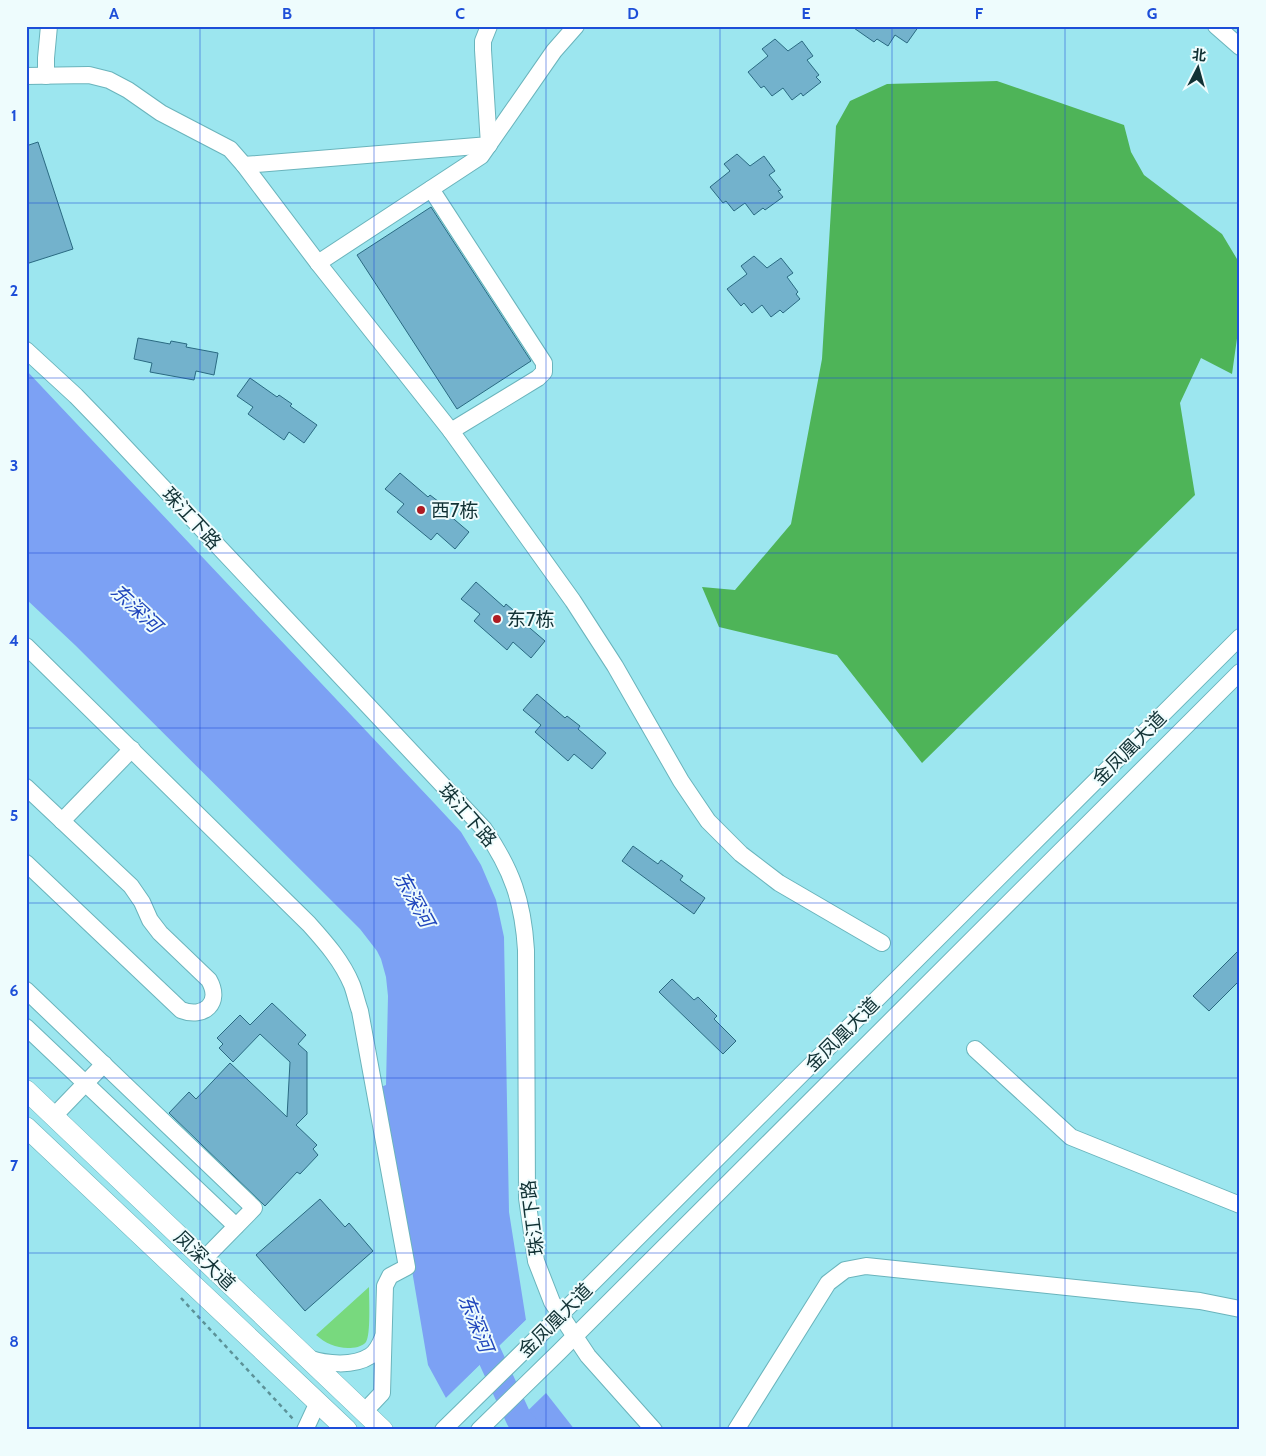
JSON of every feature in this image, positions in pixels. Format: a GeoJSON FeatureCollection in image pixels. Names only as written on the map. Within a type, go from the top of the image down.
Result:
{"type":"FeatureCollection","features":[{"type":"Feature","properties":{"kind":"main road","name":"凤深大道"},"geometry":{"type":"LineString","coordinates":[[26,1090],[383,1430]]}},
{"type":"Feature","properties":{"kind":"main road","name":"凤深大道"},"geometry":{"type":"LineString","coordinates":[[26,1128],[347,1430]]}},
{"type":"Feature","properties":{"kind":"street"},"geometry":{"type":"LineString","coordinates":[[46,76],[46,50],[49,26]]}},
{"type":"Feature","properties":{"kind":"street"},"geometry":{"type":"LineString","coordinates":[[489,26],[483,50],[489,145]]}},
{"type":"Feature","properties":{"kind":"street"},"geometry":{"type":"LineString","coordinates":[[318,263],[481,156],[554,50],[576,26]]}},
{"type":"Feature","properties":{"kind":"street"},"geometry":{"type":"LineString","coordinates":[[1216,26],[1240,47]]}},
{"type":"Feature","properties":{"kind":"street"},"geometry":{"type":"LineString","coordinates":[[26,76],[89,75],[108,80],[128,90],[161,113],[230,149],[451,430],[573,601],[615,666],[680,782],[708,821],[740,854],[779,883],[882,944]]}},
{"type":"Feature","properties":{"kind":"street"},"geometry":{"type":"LineString","coordinates":[[244,165],[489,145]]}},
{"type":"Feature","properties":{"kind":"street"},"geometry":{"type":"LineString","coordinates":[[431,189],[544,363],[544,372],[538,378],[451,430]]}},
{"type":"Feature","properties":{"kind":"street","name":"珠江下路"},"geometry":{"type":"LineString","coordinates":[[26,350],[108,428],[484,829],[499,851],[519,898],[524,924],[526,950],[526,1198],[536,1261],[552,1302],[588,1356],[654,1430]]}},
{"type":"Feature","properties":{"kind":"street","name":"金凤凰大道"},"geometry":{"type":"LineString","coordinates":[[443,1430],[1240,637]]}},
{"type":"Feature","properties":{"kind":"street"},"geometry":{"type":"LineString","coordinates":[[26,646],[309,924],[341,963],[352,986],[361,1021],[407,1267],[390,1276],[386,1282],[384,1289],[382,1393],[364,1412]]}},
{"type":"Feature","properties":{"kind":"street","name":"金凤凰大道"},"geometry":{"type":"LineString","coordinates":[[478,1430],[559,1352],[1240,672]]}},
{"type":"Feature","properties":{"kind":"street"},"geometry":{"type":"LineString","coordinates":[[62,821],[132,749]]}},
{"type":"Feature","properties":{"kind":"street"},"geometry":{"type":"LineString","coordinates":[[26,787],[131,886],[142,902],[150,920],[160,933],[209,980],[213,986],[214,993],[208,1008],[194,1014],[181,1010],[26,863]]}},
{"type":"Feature","properties":{"kind":"street"},"geometry":{"type":"LineString","coordinates":[[26,990],[254,1208],[204,1259]]}},
{"type":"Feature","properties":{"kind":"street"},"geometry":{"type":"LineString","coordinates":[[26,1027],[236,1226]]}},
{"type":"Feature","properties":{"kind":"street"},"geometry":{"type":"LineString","coordinates":[[975,1049],[1072,1137],[1240,1205]]}},
{"type":"Feature","properties":{"kind":"street"},"geometry":{"type":"LineString","coordinates":[[54,1116],[104,1064]]}},
{"type":"Feature","properties":{"kind":"street"},"geometry":{"type":"LineString","coordinates":[[736,1430],[828,1283],[845,1270],[866,1266],[1200,1301],[1240,1309]]}},
{"type":"Feature","properties":{"kind":"street"},"geometry":{"type":"LineString","coordinates":[[308,1358],[339,1363],[361,1360],[370,1356],[378,1348],[383,1337]]}},
{"type":"Feature","properties":{"kind":"street"},"geometry":{"type":"LineString","coordinates":[[302,1427],[318,1402]]}},
{"type":"Feature","properties":{"kind":"path"},"geometry":{"type":"LineString","coordinates":[[177,1294],[302,1427]]}},
{"type":"Feature","properties":{"kind":"green space"},"geometry":{"type":"Polygon","coordinates":[[[997,81],[1124,125],[1131,152],[1144,175],[1222,234],[1240,264],[1240,317],[1232,374],[1201,358],[1180,403],[1195,495],[922,763],[837,655],[719,627],[702,587],[735,590],[791,524],[822,359],[836,126],[850,101],[887,84],[997,81]]]}},
{"type":"Feature","properties":{"kind":"green space"},"geometry":{"type":"Polygon","coordinates":[[[369,1287],[369,1332],[364,1344],[353,1348],[339,1347],[327,1343],[316,1335],[369,1287]]]}},
{"type":"Feature","properties":{"kind":"water"},"geometry":{"type":"Polygon","coordinates":[[[26,370],[461,832],[481,865],[496,900],[504,937],[509,1212],[526,1320],[446,1398],[428,1365],[381,1087],[386,1085],[388,996],[386,977],[381,959],[360,929],[75,645],[26,599],[26,370]]]}},
{"type":"Feature","properties":{"kind":"water"},"geometry":{"type":"Polygon","coordinates":[[[546,1393],[575,1430],[508,1430],[546,1393]]]}},
{"type":"Feature","properties":{"kind":"pier"},"geometry":{"type":"Polygon","coordinates":[[[526,1320],[528,1322],[448,1400],[444,1400],[526,1320]]]}},
{"type":"Feature","properties":{"kind":"building"},"geometry":{"type":"Polygon","coordinates":[[[851,26],[919,26],[907,43],[895,35],[888,46],[877,39],[874,42],[851,26]]]}},
{"type":"Feature","properties":{"kind":"building"},"geometry":{"type":"Polygon","coordinates":[[[775,39],[788,51],[802,41],[813,56],[807,60],[819,75],[816,77],[821,82],[803,96],[801,93],[792,100],[783,88],[772,96],[764,86],[761,88],[748,72],[768,56],[762,49],[775,39]]]}},
{"type":"Feature","properties":{"kind":"building"},"geometry":{"type":"Polygon","coordinates":[[[38,142],[73,249],[26,264],[26,146],[38,142]]]}},
{"type":"Feature","properties":{"kind":"building"},"geometry":{"type":"Polygon","coordinates":[[[737,154],[750,166],[764,156],[775,171],[769,175],[781,190],[778,191],[783,197],[765,210],[763,208],[754,215],[745,203],[734,211],[726,201],[723,203],[710,187],[730,171],[724,164],[737,154]]]}},
{"type":"Feature","properties":{"kind":"building"},"geometry":{"type":"Polygon","coordinates":[[[431,207],[531,361],[457,409],[357,255],[431,207]]]}},
{"type":"Feature","properties":{"kind":"building"},"geometry":{"type":"Polygon","coordinates":[[[754,256],[767,268],[781,258],[793,273],[787,277],[798,292],[796,294],[800,299],[783,313],[780,310],[771,317],[762,305],[752,313],[744,303],[741,306],[727,289],[747,274],[741,266],[754,256]]]}},
{"type":"Feature","properties":{"kind":"building"},"geometry":{"type":"Polygon","coordinates":[[[138,338],[170,344],[171,341],[187,344],[186,347],[218,353],[214,375],[196,371],[194,380],[150,372],[152,363],[134,359],[138,338]]]}},
{"type":"Feature","properties":{"kind":"building"},"geometry":{"type":"Polygon","coordinates":[[[250,378],[277,397],[279,395],[292,404],[290,406],[317,425],[304,443],[289,432],[284,440],[248,414],[253,407],[237,396],[250,378]]]}},
{"type":"Feature","properties":{"kind":"building","name":"西7栋"},"geometry":{"type":"Polygon","coordinates":[[[400,473],[428,497],[430,495],[443,505],[441,508],[469,532],[455,549],[437,533],[431,540],[397,512],[404,504],[385,489],[400,473]]]}},
{"type":"Feature","properties":{"kind":"building","name":"东7栋"},"geometry":{"type":"Polygon","coordinates":[[[476,582],[504,607],[506,604],[519,615],[517,617],[545,641],[531,658],[513,642],[507,650],[474,621],[480,614],[461,599],[476,582]]]}},
{"type":"Feature","properties":{"kind":"building"},"geometry":{"type":"Polygon","coordinates":[[[537,694],[565,718],[567,716],[580,726],[578,729],[606,753],[592,769],[574,754],[568,761],[535,732],[541,725],[523,710],[537,694]]]}},
{"type":"Feature","properties":{"kind":"building"},"geometry":{"type":"Polygon","coordinates":[[[633,846],[658,864],[661,860],[683,876],[680,880],[705,898],[694,914],[622,861],[633,846]]]}},
{"type":"Feature","properties":{"kind":"building"},"geometry":{"type":"Polygon","coordinates":[[[1240,949],[1240,980],[1209,1011],[1193,996],[1240,949]]]}},
{"type":"Feature","properties":{"kind":"building"},"geometry":{"type":"Polygon","coordinates":[[[672,979],[694,1000],[698,997],[717,1016],[714,1019],[736,1041],[723,1054],[659,992],[672,979]]]}},
{"type":"Feature","properties":{"kind":"building"},"geometry":{"type":"Polygon","coordinates":[[[272,1003],[306,1035],[298,1044],[307,1052],[307,1114],[296,1125],[317,1145],[313,1149],[318,1155],[300,1174],[297,1172],[265,1206],[169,1113],[189,1092],[196,1099],[230,1063],[287,1117],[290,1062],[260,1034],[233,1062],[219,1048],[223,1044],[217,1038],[240,1015],[250,1025],[272,1003]]]}},
{"type":"Feature","properties":{"kind":"building"},"geometry":{"type":"Polygon","coordinates":[[[320,1199],[345,1227],[349,1223],[373,1251],[305,1311],[256,1255],[320,1199]]]}},
{"type":"Feature","properties":{"kind":"waterway","name":"东深河"},"geometry":{"type":"LineString","coordinates":[[475,1324],[519,1419],[529,1430]]}},
{"type":"Feature","properties":{"kind":"place","name":"西7栋"},"geometry":{"type":"Point","coordinates":[421,510]}},
{"type":"Feature","properties":{"kind":"place","name":"东7栋"},"geometry":{"type":"Point","coordinates":[497,619]}}]}
